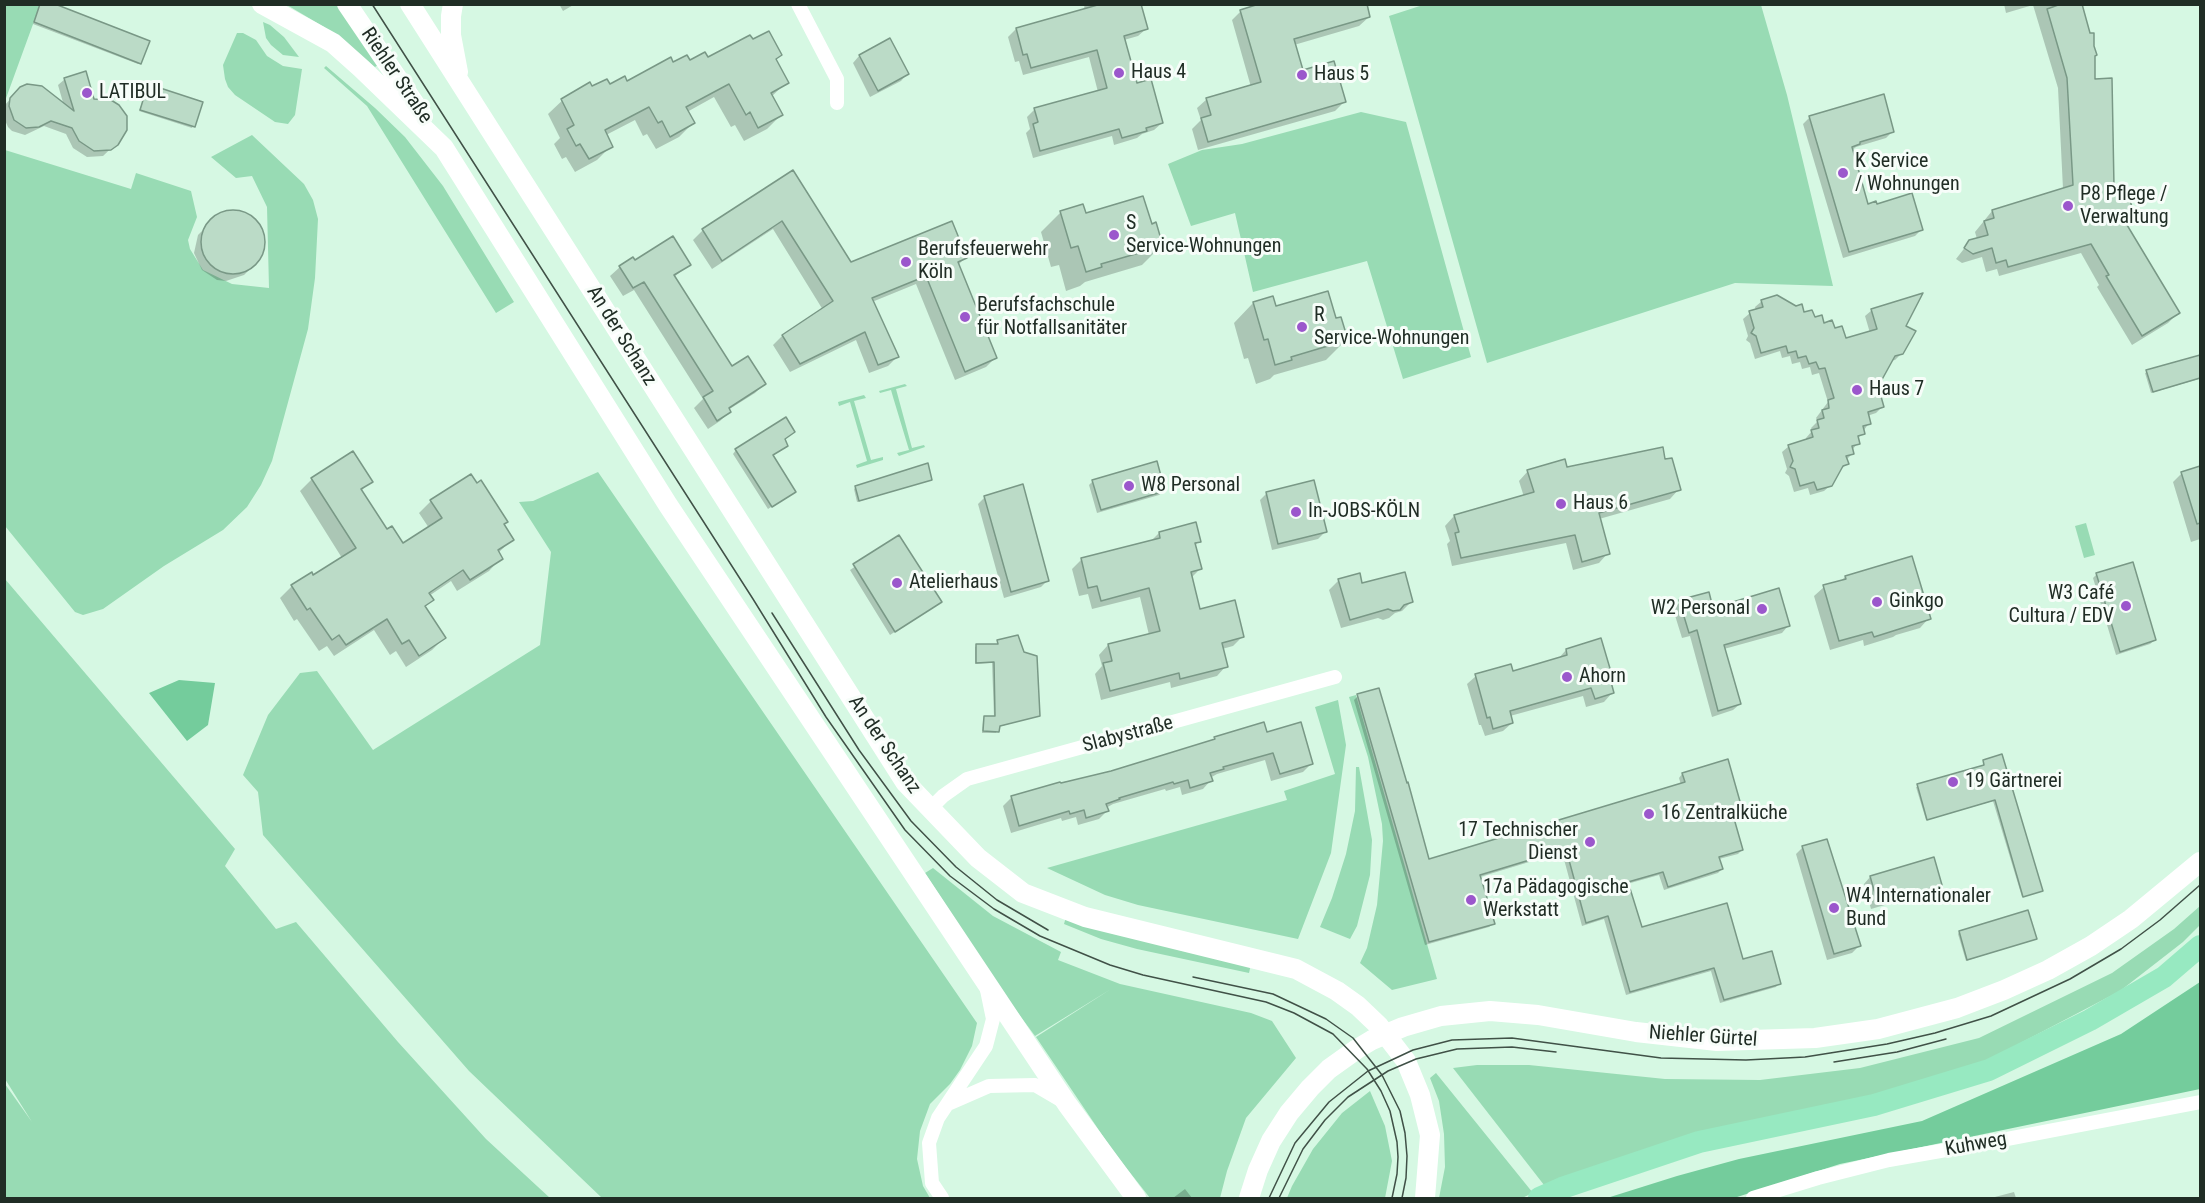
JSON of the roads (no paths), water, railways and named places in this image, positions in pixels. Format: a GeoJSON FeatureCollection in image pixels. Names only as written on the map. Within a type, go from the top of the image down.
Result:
{"type":"FeatureCollection","features":[{"type":"Feature","properties":{"kind":"main road"},"geometry":{"type":"LineString","coordinates":[[262,4],[333,44],[444,148],[668,505],[1067,1104],[1136,1198]]}},
{"type":"Feature","properties":{"kind":"main road","name":"Riehler Straße"},"geometry":{"type":"LineString","coordinates":[[347,4],[444,148]]}},
{"type":"Feature","properties":{"kind":"main road"},"geometry":{"type":"LineString","coordinates":[[410,4],[466,92]]}},
{"type":"Feature","properties":{"kind":"main road"},"geometry":{"type":"LineString","coordinates":[[453,4],[451,35],[456,66],[466,92]]}},
{"type":"Feature","properties":{"kind":"main road","name":"An der Schanz"},"geometry":{"type":"LineString","coordinates":[[466,92],[905,782],[978,858],[1023,893],[1084,917],[1296,969],[1337,991],[1358,1006],[1379,1026],[1406,1061],[1420,1095],[1430,1135],[1425,1198]]}},
{"type":"Feature","properties":{"kind":"main road","name":"Niehler Gürtel"},"geometry":{"type":"LineString","coordinates":[[1249,1198],[1264,1155],[1289,1113],[1310,1088],[1337,1064],[1372,1040],[1420,1021],[1458,1013],[1507,1012],[1669,1036],[1741,1041],[1815,1038],[1878,1029],[1957,1008],[2048,970],[2091,946],[2131,919],[2200,862]]}},
{"type":"Feature","properties":{"kind":"main road"},"geometry":{"type":"LineString","coordinates":[[1566,1194],[1699,1142],[1874,1105],[1989,1070],[2090,1020],[2164,977],[2200,946]]}},
{"type":"Feature","properties":{"kind":"main road"},"geometry":{"type":"LineString","coordinates":[[1539,1198],[1566,1194],[1704,1150],[1920,1103],[2002,1072],[2063,1044],[2153,996],[2200,959]]}},
{"type":"Feature","properties":{"kind":"street"},"geometry":{"type":"LineString","coordinates":[[798,4],[837,79],[837,103]]}},
{"type":"Feature","properties":{"kind":"street","name":"Slabystraße"},"geometry":{"type":"LineString","coordinates":[[930,809],[943,796],[968,779],[1335,677]]}},
{"type":"Feature","properties":{"kind":"street"},"geometry":{"type":"LineString","coordinates":[[942,1198],[932,1183],[928,1143],[938,1118],[986,1046],[993,1019],[986,984]]}},
{"type":"Feature","properties":{"kind":"street"},"geometry":{"type":"LineString","coordinates":[[948,1104],[989,1086],[1035,1085],[1067,1104]]}},
{"type":"Feature","properties":{"kind":"street","name":"Kuhweg"},"geometry":{"type":"LineString","coordinates":[[1753,1198],[1888,1160],[2200,1102]]}},
{"type":"Feature","properties":{"kind":"tram line"},"geometry":{"type":"LineString","coordinates":[[372,4],[753,599],[826,717],[905,830],[950,876],[994,909],[1040,936],[1110,965],[1143,975],[1266,1002],[1294,1013],[1333,1034],[1367,1069],[1390,1111],[1398,1157],[1392,1198]]}},
{"type":"Feature","properties":{"kind":"tram line"},"geometry":{"type":"LineString","coordinates":[[772,613],[859,750],[911,821],[956,867],[997,900],[1048,930]]}},
{"type":"Feature","properties":{"kind":"tram line"},"geometry":{"type":"LineString","coordinates":[[1269,1198],[1295,1143],[1329,1102],[1368,1071],[1413,1050],[1452,1040],[1512,1038],[1661,1058],[1746,1060],[1805,1057],[1887,1044],[1935,1033],[1991,1016],[2070,979],[2121,949],[2160,920],[2200,885]]}},
{"type":"Feature","properties":{"kind":"tram line"},"geometry":{"type":"LineString","coordinates":[[1193,977],[1273,994],[1326,1019],[1353,1038],[1382,1075],[1400,1111],[1407,1156],[1402,1198]]}},
{"type":"Feature","properties":{"kind":"tram line"},"geometry":{"type":"LineString","coordinates":[[1834,1062],[1897,1052],[1946,1039]]}},
{"type":"Feature","properties":{"kind":"tram line"},"geometry":{"type":"LineString","coordinates":[[1279,1198],[1303,1149],[1325,1120],[1348,1097],[1388,1071],[1416,1059],[1457,1049],[1512,1047],[1556,1052]]}},
{"type":"Feature","properties":{"kind":"place","name":"Haus 4"},"geometry":{"type":"Point","coordinates":[1119,73]}},
{"type":"Feature","properties":{"kind":"place","name":"Haus 5"},"geometry":{"type":"Point","coordinates":[1302,75]}},
{"type":"Feature","properties":{"kind":"place","name":"LATIBUL"},"geometry":{"type":"Point","coordinates":[87,93]}},
{"type":"Feature","properties":{"kind":"place","name":"K Service / Wohnungen"},"geometry":{"type":"Point","coordinates":[1843,173]}},
{"type":"Feature","properties":{"kind":"place","name":"P8 Pflege / Verwaltung"},"geometry":{"type":"Point","coordinates":[2068,206]}},
{"type":"Feature","properties":{"kind":"place","name":"S Service-Wohnungen"},"geometry":{"type":"Point","coordinates":[1114,235]}},
{"type":"Feature","properties":{"kind":"place","name":"Berufsfeuerwehr Köln"},"geometry":{"type":"Point","coordinates":[906,262]}},
{"type":"Feature","properties":{"kind":"place","name":"Berufsfachschule für Notfallsanitäter"},"geometry":{"type":"Point","coordinates":[965,317]}},
{"type":"Feature","properties":{"kind":"place","name":"R Service-Wohnungen"},"geometry":{"type":"Point","coordinates":[1302,327]}},
{"type":"Feature","properties":{"kind":"place","name":"Haus 7"},"geometry":{"type":"Point","coordinates":[1857,390]}},
{"type":"Feature","properties":{"kind":"place","name":"W8 Personal"},"geometry":{"type":"Point","coordinates":[1129,486]}},
{"type":"Feature","properties":{"kind":"place","name":"Haus 6"},"geometry":{"type":"Point","coordinates":[1561,504]}},
{"type":"Feature","properties":{"kind":"place","name":"In-JOBS-KÖLN"},"geometry":{"type":"Point","coordinates":[1296,512]}},
{"type":"Feature","properties":{"kind":"place","name":"Atelierhaus"},"geometry":{"type":"Point","coordinates":[897,583]}},
{"type":"Feature","properties":{"kind":"place","name":"Ginkgo"},"geometry":{"type":"Point","coordinates":[1877,602]}},
{"type":"Feature","properties":{"kind":"place","name":"W3 Café Cultura / EDV"},"geometry":{"type":"Point","coordinates":[2126,606]}},
{"type":"Feature","properties":{"kind":"place","name":"W2 Personal"},"geometry":{"type":"Point","coordinates":[1762,609]}},
{"type":"Feature","properties":{"kind":"place","name":"Ahorn"},"geometry":{"type":"Point","coordinates":[1567,677]}},
{"type":"Feature","properties":{"kind":"place","name":"19 Gärtnerei"},"geometry":{"type":"Point","coordinates":[1953,782]}},
{"type":"Feature","properties":{"kind":"place","name":"16 Zentralküche"},"geometry":{"type":"Point","coordinates":[1649,814]}},
{"type":"Feature","properties":{"kind":"place","name":"17 Technischer Dienst"},"geometry":{"type":"Point","coordinates":[1590,842]}},
{"type":"Feature","properties":{"kind":"place","name":"17a Pädagogische Werkstatt"},"geometry":{"type":"Point","coordinates":[1471,900]}},
{"type":"Feature","properties":{"kind":"place","name":"W4 Internationaler Bund"},"geometry":{"type":"Point","coordinates":[1834,908]}}]}
